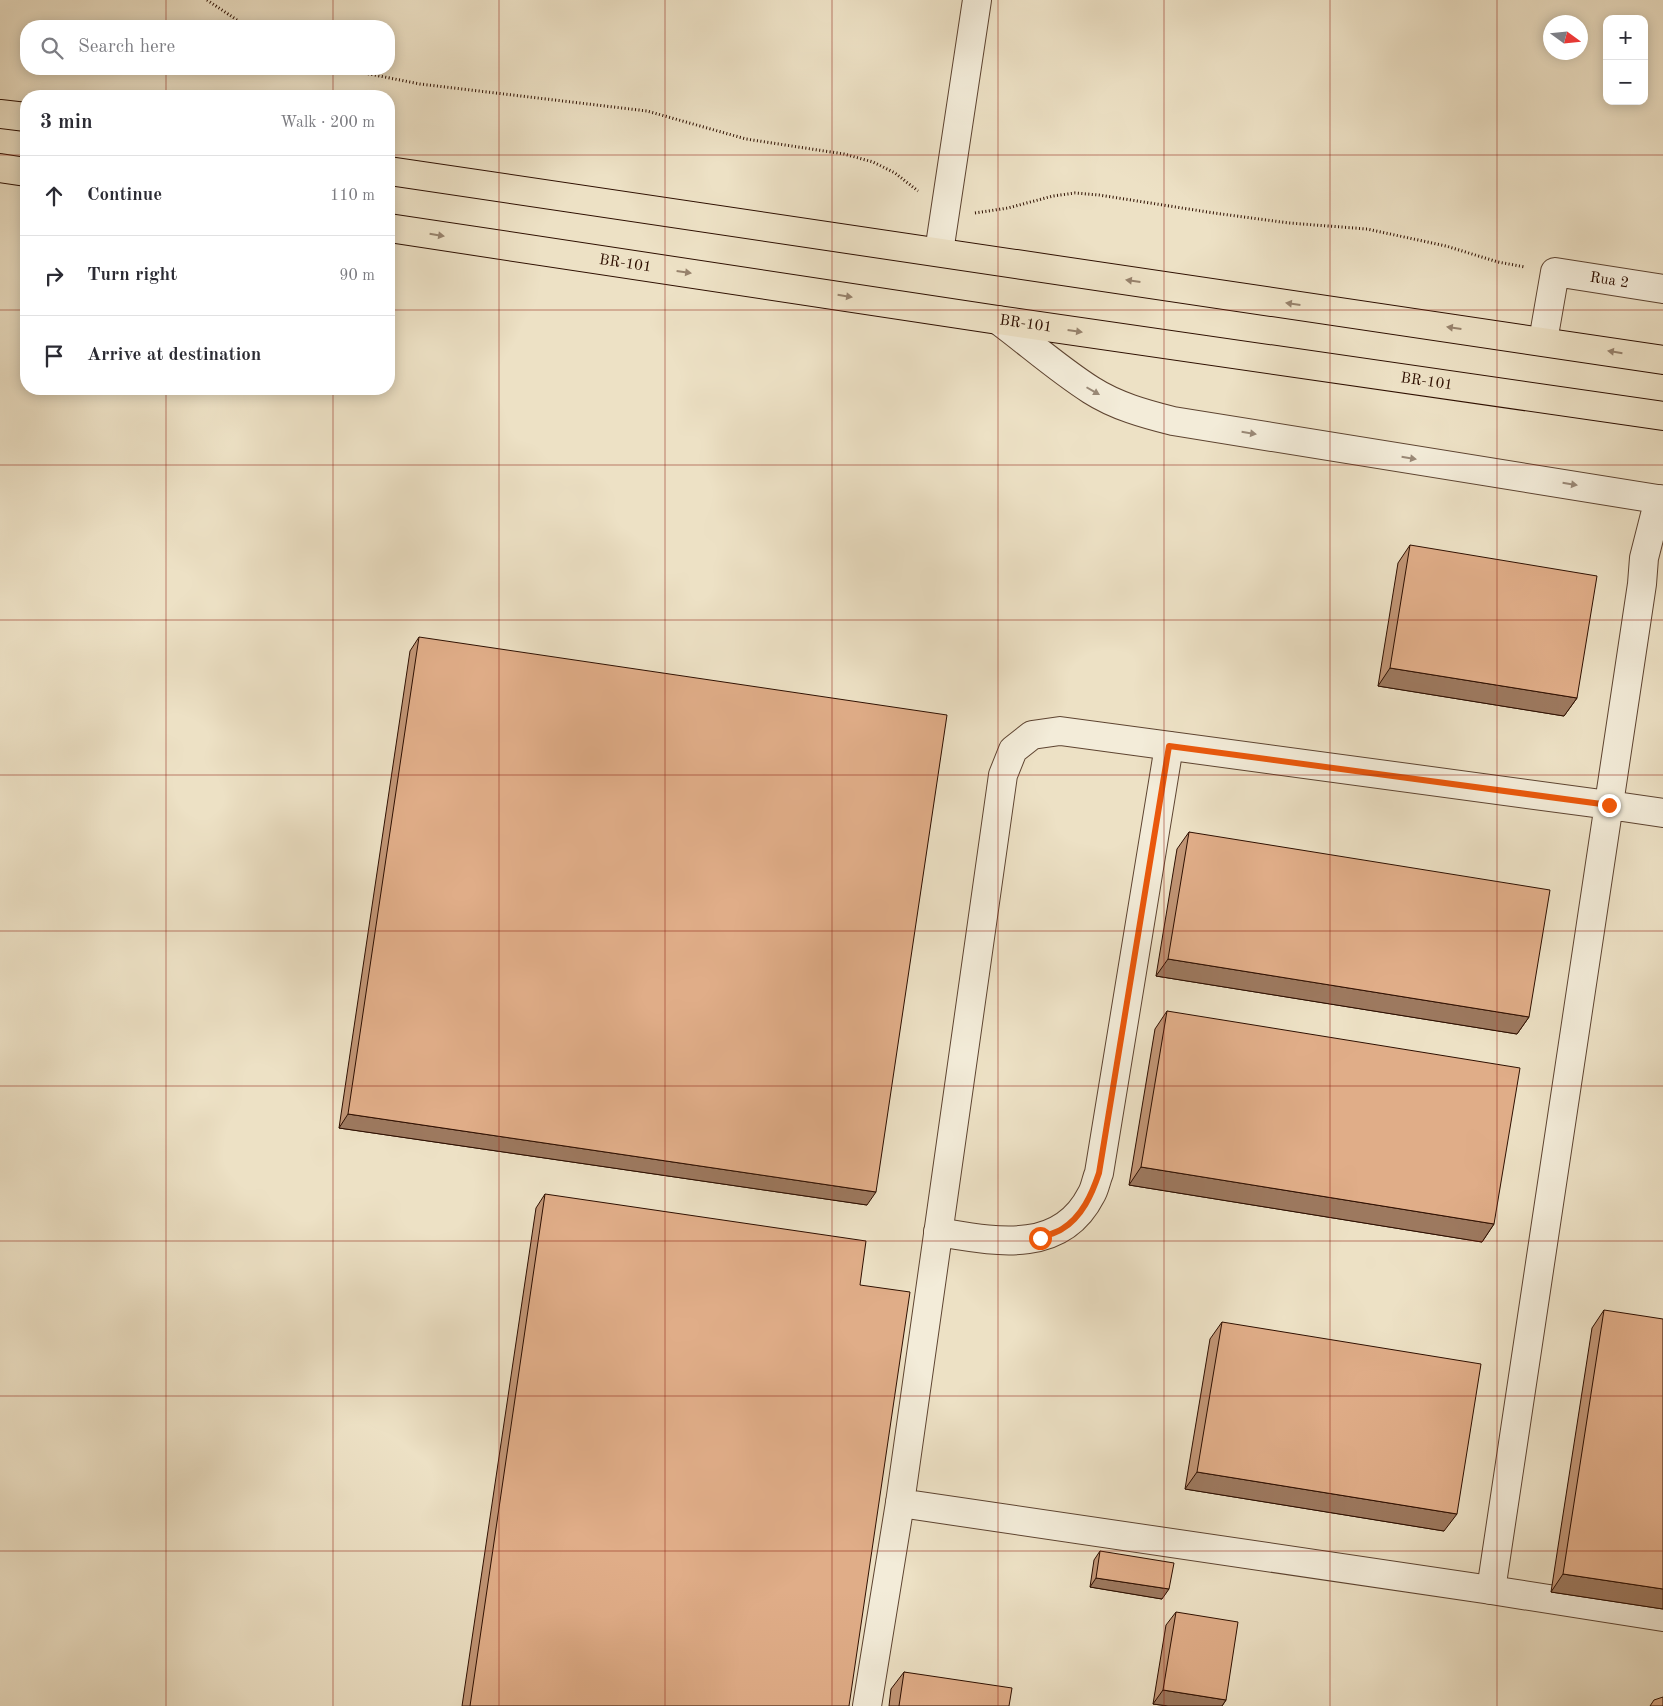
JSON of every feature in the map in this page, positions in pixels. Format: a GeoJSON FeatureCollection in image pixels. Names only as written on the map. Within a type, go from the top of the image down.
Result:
{"type":"FeatureCollection","features":[{"type":"Feature","properties":{"kind":"main road"},"geometry":{"type":"LineString","coordinates":[[0,114],[20,116]]}},
{"type":"Feature","properties":{"kind":"main road"},"geometry":{"type":"LineString","coordinates":[[0,168],[20,171]]}},
{"type":"Feature","properties":{"kind":"main road"},"geometry":{"type":"LineString","coordinates":[[395,172],[1663,360]]}},
{"type":"Feature","properties":{"kind":"main road","name":"BR-101"},"geometry":{"type":"LineString","coordinates":[[395,229],[998,320],[1663,416]]}},
{"type":"Feature","properties":{"kind":"street"},"geometry":{"type":"LineString","coordinates":[[939,252],[977,0]]}},
{"type":"Feature","properties":{"kind":"street","name":"Rua 2"},"geometry":{"type":"LineString","coordinates":[[1543,341],[1555,272],[1663,289]]}},
{"type":"Feature","properties":{"kind":"street"},"geometry":{"type":"LineString","coordinates":[[998,320],[1092,390],[1129,409],[1158,417],[1173,421],[1661,499],[1654,560],[1642,584],[1491,1590]]}},
{"type":"Feature","properties":{"kind":"street"},"geometry":{"type":"LineString","coordinates":[[867,1706],[900,1502],[1004,775],[1013,750],[1032,735],[1060,731],[1663,813]]}},
{"type":"Feature","properties":{"kind":"street"},"geometry":{"type":"LineString","coordinates":[[938,1232],[990,1240],[1015,1241],[1040,1238],[1062,1229],[1078,1215],[1091,1195],[1099,1173],[1169,746]]}},
{"type":"Feature","properties":{"kind":"street"},"geometry":{"type":"LineString","coordinates":[[900,1502],[1663,1617]]}},
{"type":"Feature","properties":{"kind":"path"},"geometry":{"type":"LineString","coordinates":[[207,0],[237,20]]}},
{"type":"Feature","properties":{"kind":"building"},"geometry":{"type":"Polygon","coordinates":[[[1410,545],[1597,576],[1577,698],[1390,668],[1410,545]]]}},
{"type":"Feature","properties":{"kind":"building"},"geometry":{"type":"Polygon","coordinates":[[[419,637],[947,715],[876,1192],[348,1114],[419,637]]]}},
{"type":"Feature","properties":{"kind":"building"},"geometry":{"type":"Polygon","coordinates":[[[1189,832],[1550,890],[1529,1017],[1168,959],[1189,832]]]}},
{"type":"Feature","properties":{"kind":"building"},"geometry":{"type":"Polygon","coordinates":[[[1167,1011],[1520,1068],[1494,1224],[1141,1167],[1167,1011]]]}},
{"type":"Feature","properties":{"kind":"building"},"geometry":{"type":"Polygon","coordinates":[[[545,1194],[866,1241],[860,1285],[910,1292],[849,1706],[470,1706],[545,1194]]]}},
{"type":"Feature","properties":{"kind":"building"},"geometry":{"type":"Polygon","coordinates":[[[1604,1310],[1663,1319],[1663,1589],[1563,1574],[1604,1310]]]}},
{"type":"Feature","properties":{"kind":"building"},"geometry":{"type":"Polygon","coordinates":[[[1222,1322],[1481,1364],[1457,1514],[1197,1472],[1222,1322]]]}},
{"type":"Feature","properties":{"kind":"building"},"geometry":{"type":"Polygon","coordinates":[[[1100,1551],[1174,1563],[1169,1589],[1096,1578],[1100,1551]]]}},
{"type":"Feature","properties":{"kind":"building"},"geometry":{"type":"Polygon","coordinates":[[[1176,1612],[1238,1622],[1226,1700],[1163,1690],[1176,1612]]]}},
{"type":"Feature","properties":{"kind":"building"},"geometry":{"type":"Polygon","coordinates":[[[904,1672],[1012,1688],[1009,1706],[899,1706],[904,1672]]]}},
{"type":"Feature","properties":{"kind":"building"},"geometry":{"type":"Polygon","coordinates":[[[1663,1697],[1663,1706],[1650,1706],[1654,1700],[1663,1697]]]}},
{"type":"Feature","properties":{"kind":"route"},"geometry":{"type":"LineString","coordinates":[[1040,1238],[1062,1229],[1078,1215],[1091,1195],[1099,1173],[1169,746],[1609,805]]}}]}
